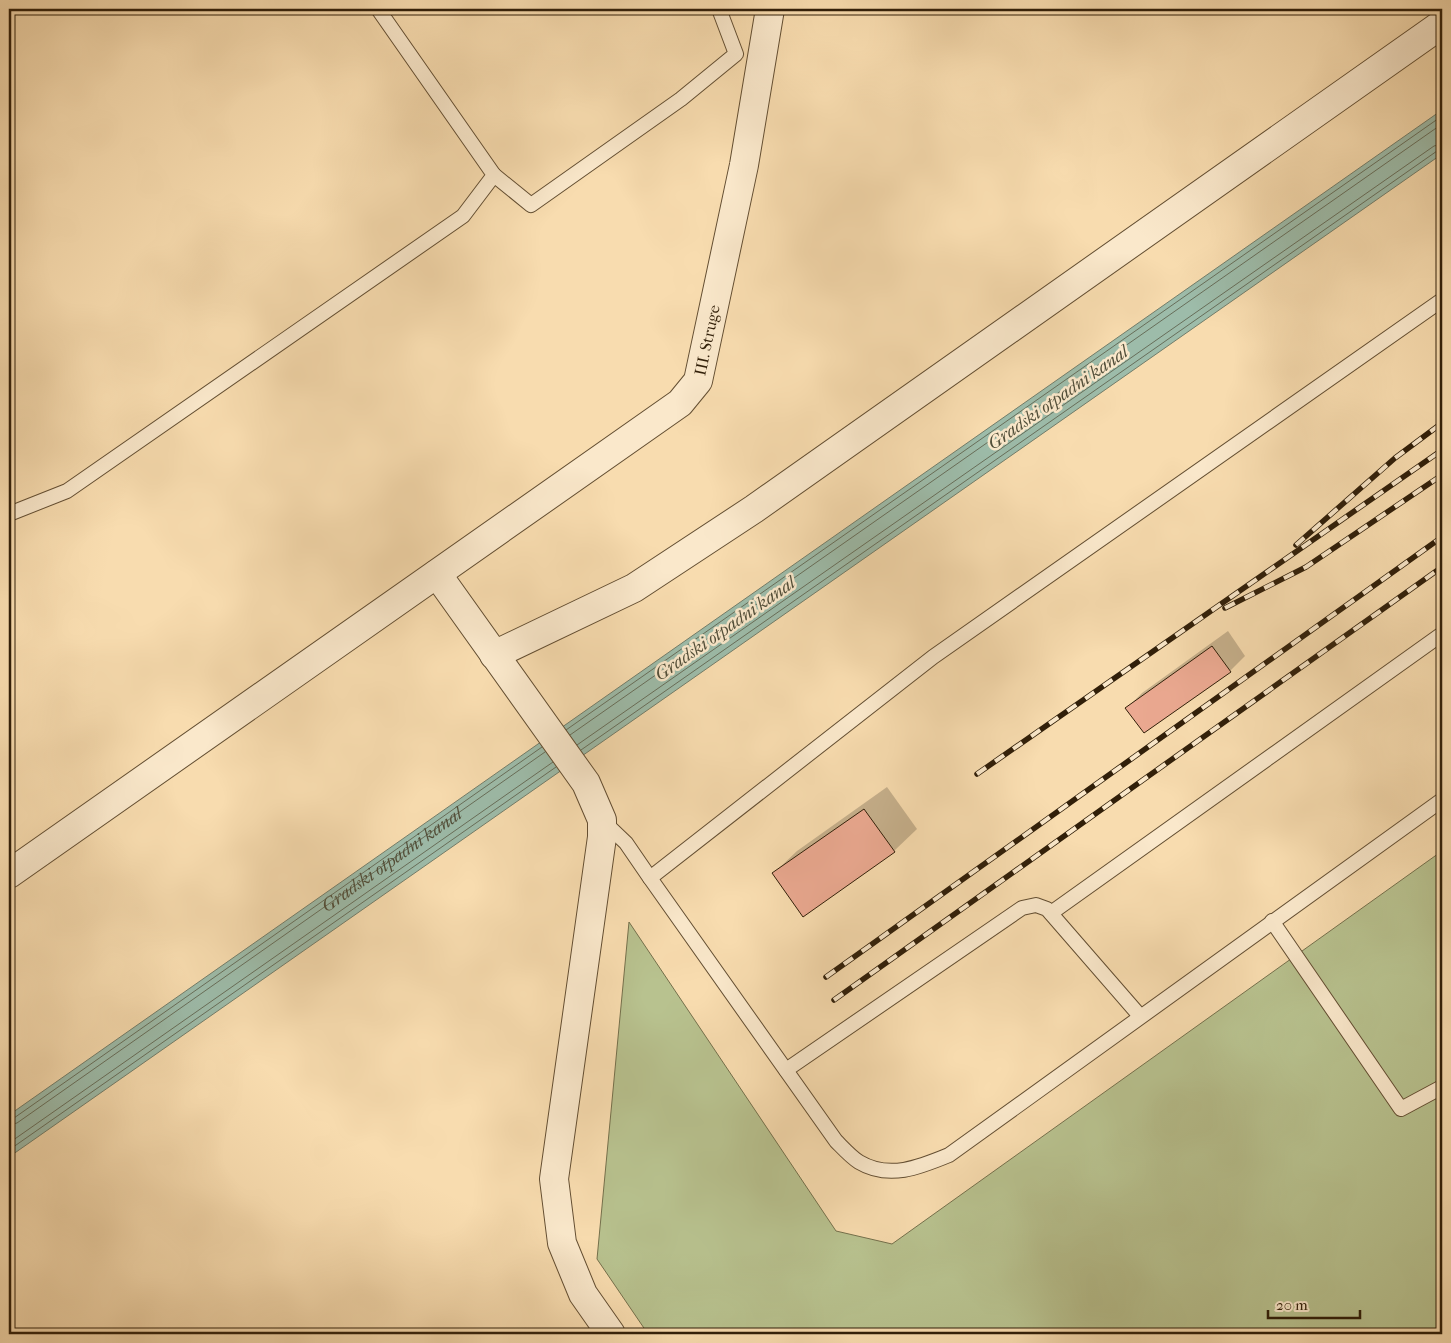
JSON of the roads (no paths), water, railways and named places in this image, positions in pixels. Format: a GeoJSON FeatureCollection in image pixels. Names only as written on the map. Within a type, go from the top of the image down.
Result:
{"type":"FeatureCollection","features":[{"type":"Feature","properties":{"kind":"street","name":"III. Struge"},"geometry":{"type":"LineString","coordinates":[[9,874],[680,403],[698,381],[744,165],[770,9]]}},
{"type":"Feature","properties":{"kind":"street"},"geometry":{"type":"LineString","coordinates":[[494,656],[634,588],[746,514],[1442,24]]}},
{"type":"Feature","properties":{"kind":"street"},"geometry":{"type":"LineString","coordinates":[[437,574],[586,783],[602,820],[602,836],[554,1179],[562,1243],[584,1294],[611,1334]]}},
{"type":"Feature","properties":{"kind":"lane"},"geometry":{"type":"LineString","coordinates":[[378,9],[494,175],[530,205],[681,99],[736,54],[719,9]]}},
{"type":"Feature","properties":{"kind":"lane"},"geometry":{"type":"LineString","coordinates":[[9,514],[67,491],[455,222],[463,216],[494,175]]}},
{"type":"Feature","properties":{"kind":"lane"},"geometry":{"type":"LineString","coordinates":[[650,878],[933,657],[1442,300]]}},
{"type":"Feature","properties":{"kind":"lane"},"geometry":{"type":"LineString","coordinates":[[1051,913],[1442,634]]}},
{"type":"Feature","properties":{"kind":"lane"},"geometry":{"type":"LineString","coordinates":[[602,820],[626,843],[836,1141],[859,1162],[882,1171],[915,1169],[949,1155],[1442,800]]}},
{"type":"Feature","properties":{"kind":"lane"},"geometry":{"type":"LineString","coordinates":[[786,1070],[1022,908],[1036,905],[1051,913],[1140,1016]]}},
{"type":"Feature","properties":{"kind":"lane"},"geometry":{"type":"LineString","coordinates":[[1272,921],[1400,1109],[1442,1087]]}},
{"type":"Feature","properties":{"kind":"water","name":"Gradski otpadni kanal"},"geometry":{"type":"Polygon","coordinates":[[[1442,110],[1442,154],[9,1157],[9,1115],[1442,110]]]}},
{"type":"Feature","properties":{"kind":"railway"},"geometry":{"type":"LineString","coordinates":[[1296,545],[1395,458],[1442,423]]}},
{"type":"Feature","properties":{"kind":"railway"},"geometry":{"type":"LineString","coordinates":[[977,774],[1442,450]]}},
{"type":"Feature","properties":{"kind":"railway"},"geometry":{"type":"LineString","coordinates":[[1225,608],[1306,567],[1442,475]]}},
{"type":"Feature","properties":{"kind":"railway"},"geometry":{"type":"LineString","coordinates":[[826,977],[1442,537]]}},
{"type":"Feature","properties":{"kind":"railway"},"geometry":{"type":"LineString","coordinates":[[834,1000],[1442,567]]}}]}
